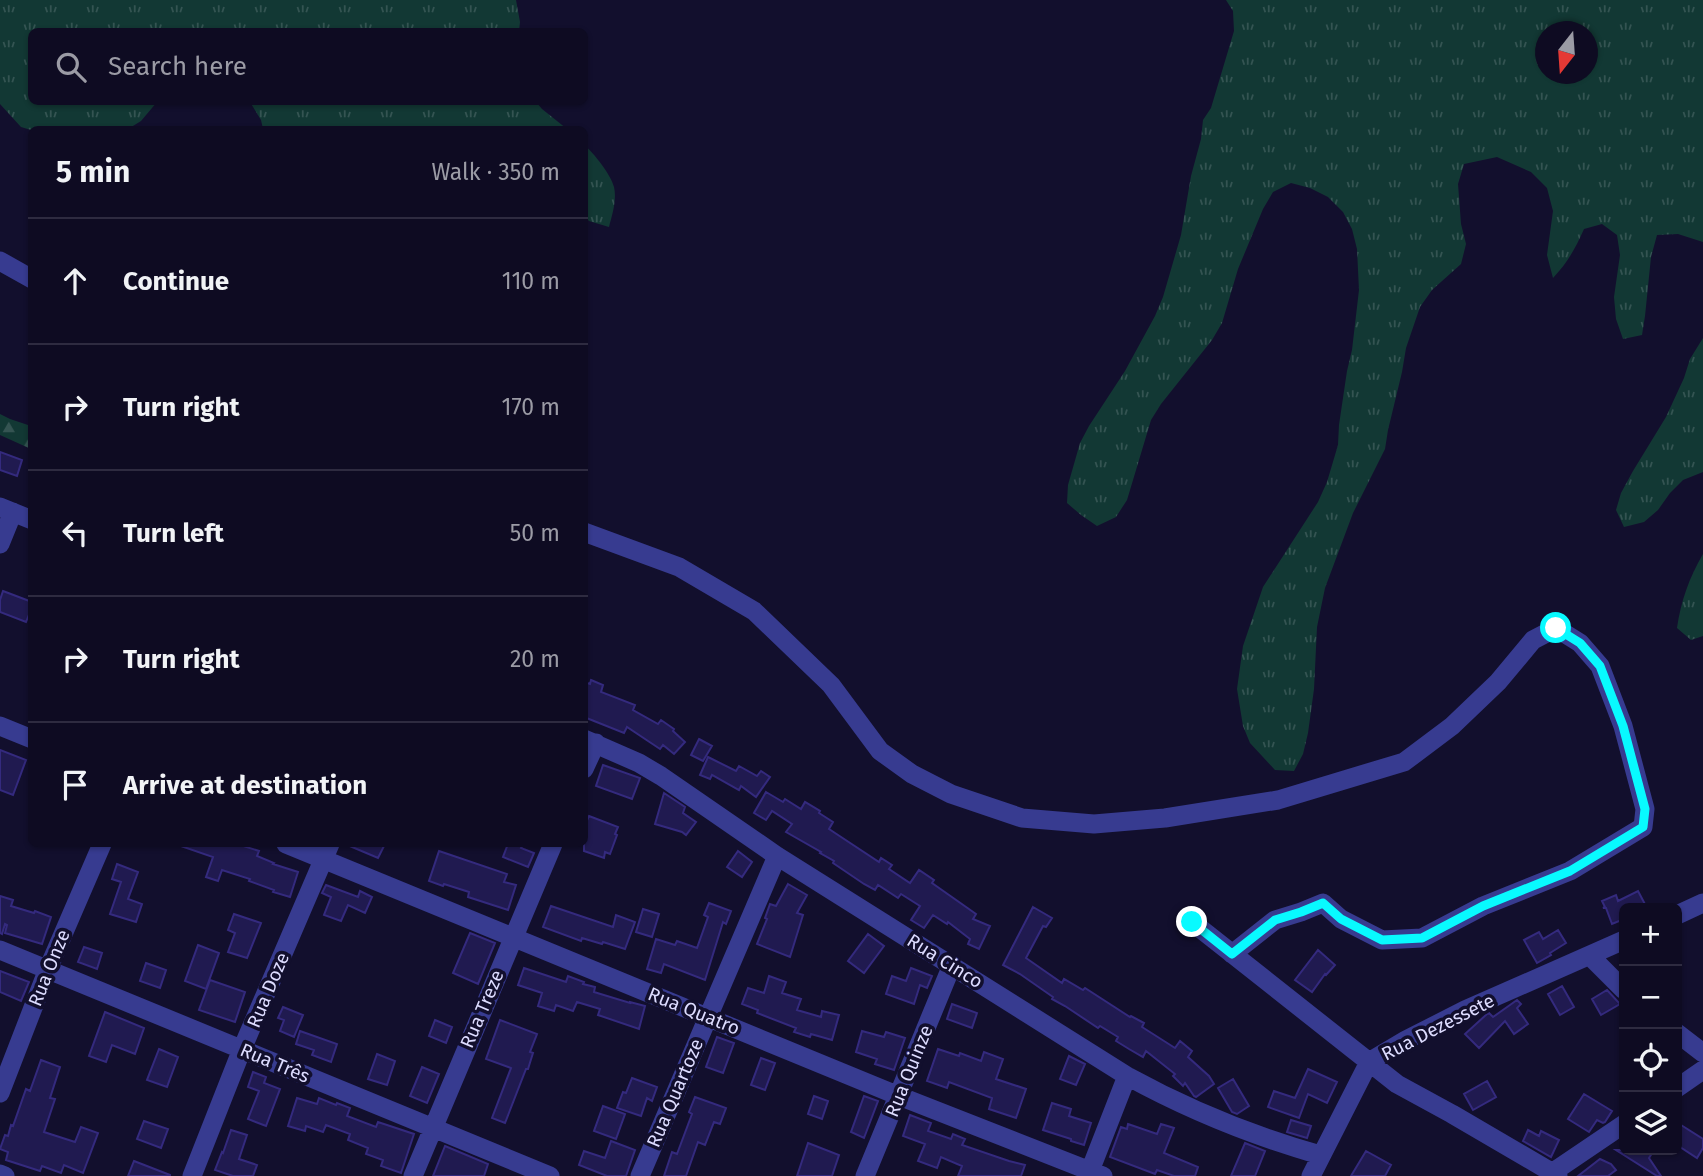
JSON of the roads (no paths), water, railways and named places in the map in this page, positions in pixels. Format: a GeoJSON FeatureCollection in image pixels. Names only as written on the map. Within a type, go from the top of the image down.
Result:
{"type":"FeatureCollection","features":[{"type":"Feature","properties":{"kind":"street"},"geometry":{"type":"LineString","coordinates":[[0,261],[28,277]]}},
{"type":"Feature","properties":{"kind":"street"},"geometry":{"type":"LineString","coordinates":[[0,544],[6,510],[28,518]]}},
{"type":"Feature","properties":{"kind":"street"},"geometry":{"type":"LineString","coordinates":[[588,533],[679,567],[754,611],[831,685],[880,751],[912,774],[951,794],[1022,818],[1094,824],[1165,818],[1278,800],[1404,762],[1452,726],[1499,682],[1533,640],[1556,628],[1580,643],[1600,666],[1623,726],[1645,809],[1643,827],[1570,871],[1483,906],[1422,938],[1382,940],[1341,919],[1323,903],[1275,920],[1232,954]]}},
{"type":"Feature","properties":{"kind":"street"},"geometry":{"type":"LineString","coordinates":[[0,726],[28,737]]}},
{"type":"Feature","properties":{"kind":"street","name":"Rua Cinco"},"geometry":{"type":"LineString","coordinates":[[590,741],[661,776],[777,856],[1127,1076],[1188,1108],[1320,1155]]}},
{"type":"Feature","properties":{"kind":"street","name":"Rua Onze"},"geometry":{"type":"LineString","coordinates":[[0,1093],[48,969],[101,847]]}},
{"type":"Feature","properties":{"kind":"street","name":"Rua Quatro"},"geometry":{"type":"LineString","coordinates":[[304,847],[327,851],[513,937],[1094,1174]]}},
{"type":"Feature","properties":{"kind":"street","name":"Rua Treze"},"geometry":{"type":"LineString","coordinates":[[413,1176],[552,847]]}},
{"type":"Feature","properties":{"kind":"street","name":"Rua Doze"},"geometry":{"type":"LineString","coordinates":[[192,1176],[242,1049],[327,851]]}},
{"type":"Feature","properties":{"kind":"street","name":"Rua Quartoze"},"geometry":{"type":"LineString","coordinates":[[640,1176],[777,856]]}},
{"type":"Feature","properties":{"kind":"street"},"geometry":{"type":"LineString","coordinates":[[1682,913],[1703,903]]}},
{"type":"Feature","properties":{"kind":"street"},"geometry":{"type":"LineString","coordinates":[[1192,922],[1397,1084],[1554,1175],[1619,1128]]}},
{"type":"Feature","properties":{"kind":"street","name":"Rua Dezessete"},"geometry":{"type":"LineString","coordinates":[[1311,1176],[1369,1062],[1465,1010],[1619,942]]}},
{"type":"Feature","properties":{"kind":"street","name":"Rua Três"},"geometry":{"type":"LineString","coordinates":[[0,950],[550,1176]]}},
{"type":"Feature","properties":{"kind":"street"},"geometry":{"type":"LineString","coordinates":[[1590,956],[1619,985]]}},
{"type":"Feature","properties":{"kind":"street","name":"Rua Quinze"},"geometry":{"type":"LineString","coordinates":[[865,1176],[952,965]]}},
{"type":"Feature","properties":{"kind":"street"},"geometry":{"type":"LineString","coordinates":[[1682,1037],[1703,1053]]}},
{"type":"Feature","properties":{"kind":"street"},"geometry":{"type":"LineString","coordinates":[[1682,1085],[1703,1070]]}},
{"type":"Feature","properties":{"kind":"street"},"geometry":{"type":"LineString","coordinates":[[1094,1174],[1127,1076]]}},
{"type":"Feature","properties":{"kind":"street"},"geometry":{"type":"LineString","coordinates":[[0,1174],[5,1176]]}}]}
